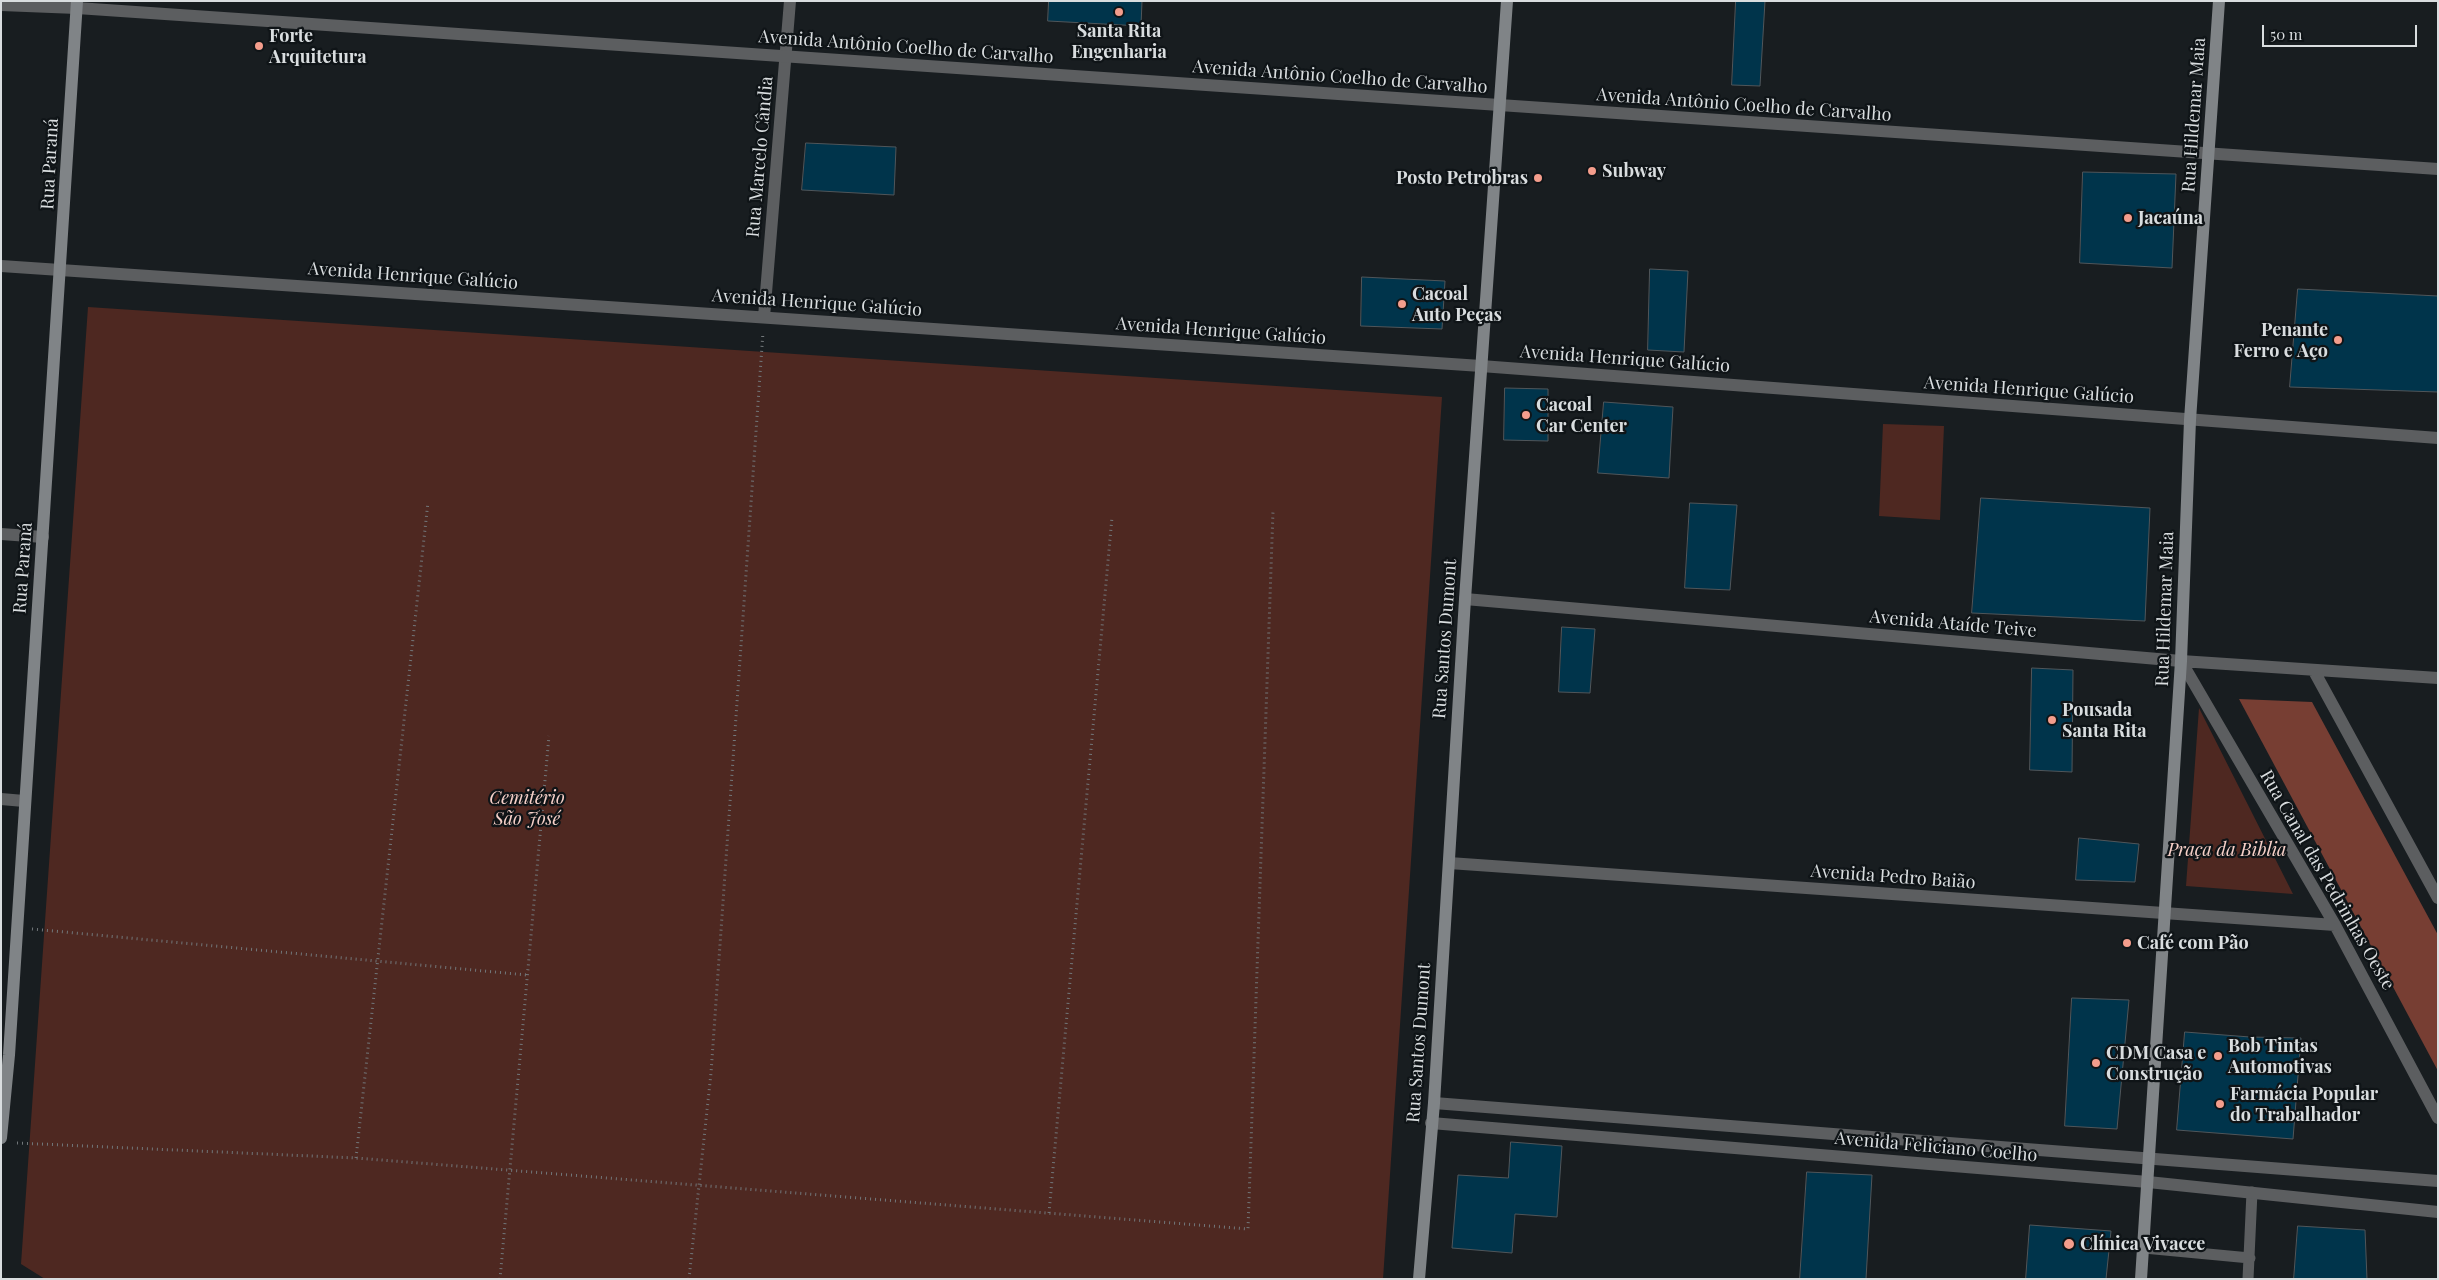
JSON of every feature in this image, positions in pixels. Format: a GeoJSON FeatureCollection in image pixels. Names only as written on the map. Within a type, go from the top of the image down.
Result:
{"type":"FeatureCollection","features":[{"type":"Feature","properties":{"kind":"main road","name":"Rua Santos Dumont"},"geometry":{"type":"LineString","coordinates":[[1419,1279],[1434,1102],[1465,599],[1507,1]]}},
{"type":"Feature","properties":{"kind":"main road","name":"Rua Hildemar Maia"},"geometry":{"type":"LineString","coordinates":[[2141,1279],[2166,914],[2180,661],[2190,420],[2220,1]]}},
{"type":"Feature","properties":{"kind":"main road","name":"Rua Paraná"},"geometry":{"type":"LineString","coordinates":[[6,1140],[5,1055],[17,928],[77,5]]}},
{"type":"Feature","properties":{"kind":"street","name":"Rua Marcelo Cândia"},"geometry":{"type":"LineString","coordinates":[[764,317],[790,1]]}},
{"type":"Feature","properties":{"kind":"street","name":"Avenida Antônio Coelho de Carvalho"},"geometry":{"type":"LineString","coordinates":[[1,5],[77,5],[1500,106],[2438,169]]}},
{"type":"Feature","properties":{"kind":"street","name":"Avenida Henrique Galúcio"},"geometry":{"type":"LineString","coordinates":[[1,266],[1481,366],[2438,438]]}},
{"type":"Feature","properties":{"kind":"street"},"geometry":{"type":"LineString","coordinates":[[1,534],[43,537]]}},
{"type":"Feature","properties":{"kind":"street","name":"Avenida Ataíde Teive"},"geometry":{"type":"LineString","coordinates":[[1465,599],[2180,661],[2438,678]]}},
{"type":"Feature","properties":{"kind":"street","name":"Rua Canal das Pedrinhas Oeste"},"geometry":{"type":"LineString","coordinates":[[2180,661],[2336,925],[2438,1118]]}},
{"type":"Feature","properties":{"kind":"street"},"geometry":{"type":"LineString","coordinates":[[2314,671],[2438,898]]}},
{"type":"Feature","properties":{"kind":"street"},"geometry":{"type":"LineString","coordinates":[[1,799],[24,801]]}},
{"type":"Feature","properties":{"kind":"street","name":"Avenida Pedro Baião"},"geometry":{"type":"LineString","coordinates":[[1449,863],[2336,925]]}},
{"type":"Feature","properties":{"kind":"street","name":"Avenida Feliciano Coelho"},"geometry":{"type":"LineString","coordinates":[[1434,1102],[2438,1181]]}},
{"type":"Feature","properties":{"kind":"street","name":"Avenida Feliciano Coelho"},"geometry":{"type":"LineString","coordinates":[[1431,1123],[2148,1182],[2438,1212]]}},
{"type":"Feature","properties":{"kind":"lane"},"geometry":{"type":"LineString","coordinates":[[2248,1279],[2252,1192]]}},
{"type":"Feature","properties":{"kind":"lane"},"geometry":{"type":"LineString","coordinates":[[2144,1248],[2250,1258]]}},
{"type":"Feature","properties":{"kind":"path"},"geometry":{"type":"LineString","coordinates":[[689,1279],[712,1063],[764,317]]}},
{"type":"Feature","properties":{"kind":"path"},"geometry":{"type":"LineString","coordinates":[[356,1158],[428,502]]}},
{"type":"Feature","properties":{"kind":"path"},"geometry":{"type":"LineString","coordinates":[[6,1140],[356,1158],[1248,1229],[1273,511]]}},
{"type":"Feature","properties":{"kind":"path"},"geometry":{"type":"LineString","coordinates":[[1049,1213],[1112,517]]}},
{"type":"Feature","properties":{"kind":"path"},"geometry":{"type":"LineString","coordinates":[[500,1279],[549,736]]}},
{"type":"Feature","properties":{"kind":"path"},"geometry":{"type":"LineString","coordinates":[[17,928],[527,975]]}},
{"type":"Feature","properties":{"kind":"green space","name":"Cemitério São José"},"geometry":{"type":"Polygon","coordinates":[[[88,307],[1442,397],[1383,1279],[45,1279],[21,1264],[88,307]]]}},
{"type":"Feature","properties":{"kind":"green space"},"geometry":{"type":"Polygon","coordinates":[[[1883,424],[1944,426],[1940,520],[1879,516],[1883,424]]]}},
{"type":"Feature","properties":{"kind":"green space","name":"Praça da Biblia"},"geometry":{"type":"Polygon","coordinates":[[[2199,708],[2293,894],[2186,886],[2199,708]]]}},
{"type":"Feature","properties":{"kind":"shaded area"},"geometry":{"type":"Polygon","coordinates":[[[2239,699],[2312,702],[2438,935],[2438,1071],[2239,699]]]}},
{"type":"Feature","properties":{"kind":"building"},"geometry":{"type":"Polygon","coordinates":[[[1049,1],[1142,1],[1141,26],[1048,21],[1049,1]]]}},
{"type":"Feature","properties":{"kind":"building"},"geometry":{"type":"Polygon","coordinates":[[[1736,1],[1765,1],[1760,86],[1732,85],[1736,1]]]}},
{"type":"Feature","properties":{"kind":"building"},"geometry":{"type":"Polygon","coordinates":[[[806,143],[896,147],[894,195],[802,190],[806,143]]]}},
{"type":"Feature","properties":{"kind":"building","name":"Jacaúna"},"geometry":{"type":"Polygon","coordinates":[[[2083,172],[2176,174],[2172,268],[2080,263],[2083,172]]]}},
{"type":"Feature","properties":{"kind":"building"},"geometry":{"type":"Polygon","coordinates":[[[1650,269],[1688,271],[1684,352],[1648,350],[1650,269]]]}},
{"type":"Feature","properties":{"kind":"building","name":"Cacoal Auto Peças"},"geometry":{"type":"Polygon","coordinates":[[[1362,277],[1445,281],[1442,329],[1361,326],[1362,277]]]}},
{"type":"Feature","properties":{"kind":"building","name":"Penante Ferro e Aço"},"geometry":{"type":"Polygon","coordinates":[[[2298,289],[2438,296],[2438,392],[2290,387],[2298,289]]]}},
{"type":"Feature","properties":{"kind":"building","name":"Cacoal Car Center"},"geometry":{"type":"Polygon","coordinates":[[[1505,388],[1548,389],[1548,441],[1504,440],[1505,388]]]}},
{"type":"Feature","properties":{"kind":"building"},"geometry":{"type":"Polygon","coordinates":[[[1604,402],[1673,407],[1669,478],[1598,473],[1604,402]]]}},
{"type":"Feature","properties":{"kind":"building"},"geometry":{"type":"Polygon","coordinates":[[[1981,498],[2150,508],[2145,621],[1972,613],[1981,498]]]}},
{"type":"Feature","properties":{"kind":"building"},"geometry":{"type":"Polygon","coordinates":[[[1690,503],[1737,505],[1730,590],[1685,588],[1690,503]]]}},
{"type":"Feature","properties":{"kind":"building"},"geometry":{"type":"Polygon","coordinates":[[[1562,627],[1595,629],[1590,693],[1559,692],[1562,627]]]}},
{"type":"Feature","properties":{"kind":"building","name":"Pousada Santa Rita"},"geometry":{"type":"Polygon","coordinates":[[[2032,668],[2073,670],[2072,772],[2030,770],[2032,668]]]}},
{"type":"Feature","properties":{"kind":"building"},"geometry":{"type":"Polygon","coordinates":[[[2079,838],[2139,844],[2135,882],[2076,880],[2079,838]]]}},
{"type":"Feature","properties":{"kind":"building","name":"CDM Casa e Construção"},"geometry":{"type":"Polygon","coordinates":[[[2072,998],[2129,1000],[2117,1129],[2065,1126],[2072,998]]]}},
{"type":"Feature","properties":{"kind":"building"},"geometry":{"type":"Polygon","coordinates":[[[2185,1032],[2250,1037],[2301,1038],[2293,1139],[2177,1130],[2185,1032]]]}},
{"type":"Feature","properties":{"kind":"building"},"geometry":{"type":"Polygon","coordinates":[[[1511,1142],[1562,1146],[1557,1217],[1515,1214],[1512,1253],[1452,1248],[1458,1175],[1508,1178],[1511,1142]]]}},
{"type":"Feature","properties":{"kind":"building"},"geometry":{"type":"Polygon","coordinates":[[[1807,1172],[1872,1175],[1866,1279],[1800,1279],[1807,1172]]]}},
{"type":"Feature","properties":{"kind":"building","name":"Clínica Vivacce"},"geometry":{"type":"Polygon","coordinates":[[[2030,1225],[2111,1231],[2106,1279],[2026,1279],[2030,1225]]]}},
{"type":"Feature","properties":{"kind":"building"},"geometry":{"type":"Polygon","coordinates":[[[2298,1226],[2365,1230],[2367,1279],[2294,1279],[2298,1226]]]}},
{"type":"Feature","properties":{"kind":"place","name":"Santa Rita Engenharia"},"geometry":{"type":"Point","coordinates":[1119,12]}},
{"type":"Feature","properties":{"kind":"place","name":"Forte Arquitetura"},"geometry":{"type":"Point","coordinates":[259,46]}},
{"type":"Feature","properties":{"kind":"place","name":"Subway"},"geometry":{"type":"Point","coordinates":[1592,171]}},
{"type":"Feature","properties":{"kind":"place","name":"Posto Petrobras"},"geometry":{"type":"Point","coordinates":[1538,178]}},
{"type":"Feature","properties":{"kind":"place","name":"Jacaúna"},"geometry":{"type":"Point","coordinates":[2128,218]}},
{"type":"Feature","properties":{"kind":"place","name":"Cacoal Auto Peças"},"geometry":{"type":"Point","coordinates":[1402,304]}},
{"type":"Feature","properties":{"kind":"place","name":"Penante Ferro e Aço"},"geometry":{"type":"Point","coordinates":[2338,340]}},
{"type":"Feature","properties":{"kind":"place","name":"Cacoal Car Center"},"geometry":{"type":"Point","coordinates":[1526,415]}},
{"type":"Feature","properties":{"kind":"place","name":"Pousada Santa Rita"},"geometry":{"type":"Point","coordinates":[2052,720]}},
{"type":"Feature","properties":{"kind":"place","name":"Café com Pão"},"geometry":{"type":"Point","coordinates":[2127,943]}},
{"type":"Feature","properties":{"kind":"place","name":"Bob Tintas Automotivas"},"geometry":{"type":"Point","coordinates":[2218,1056]}},
{"type":"Feature","properties":{"kind":"place","name":"CDM Casa e Construção"},"geometry":{"type":"Point","coordinates":[2096,1063]}},
{"type":"Feature","properties":{"kind":"place","name":"Farmácia Popular do Trabalhador"},"geometry":{"type":"Point","coordinates":[2220,1104]}},
{"type":"Feature","properties":{"kind":"place","name":"Clínica Vivacce"},"geometry":{"type":"Point","coordinates":[2069,1244]}}]}
